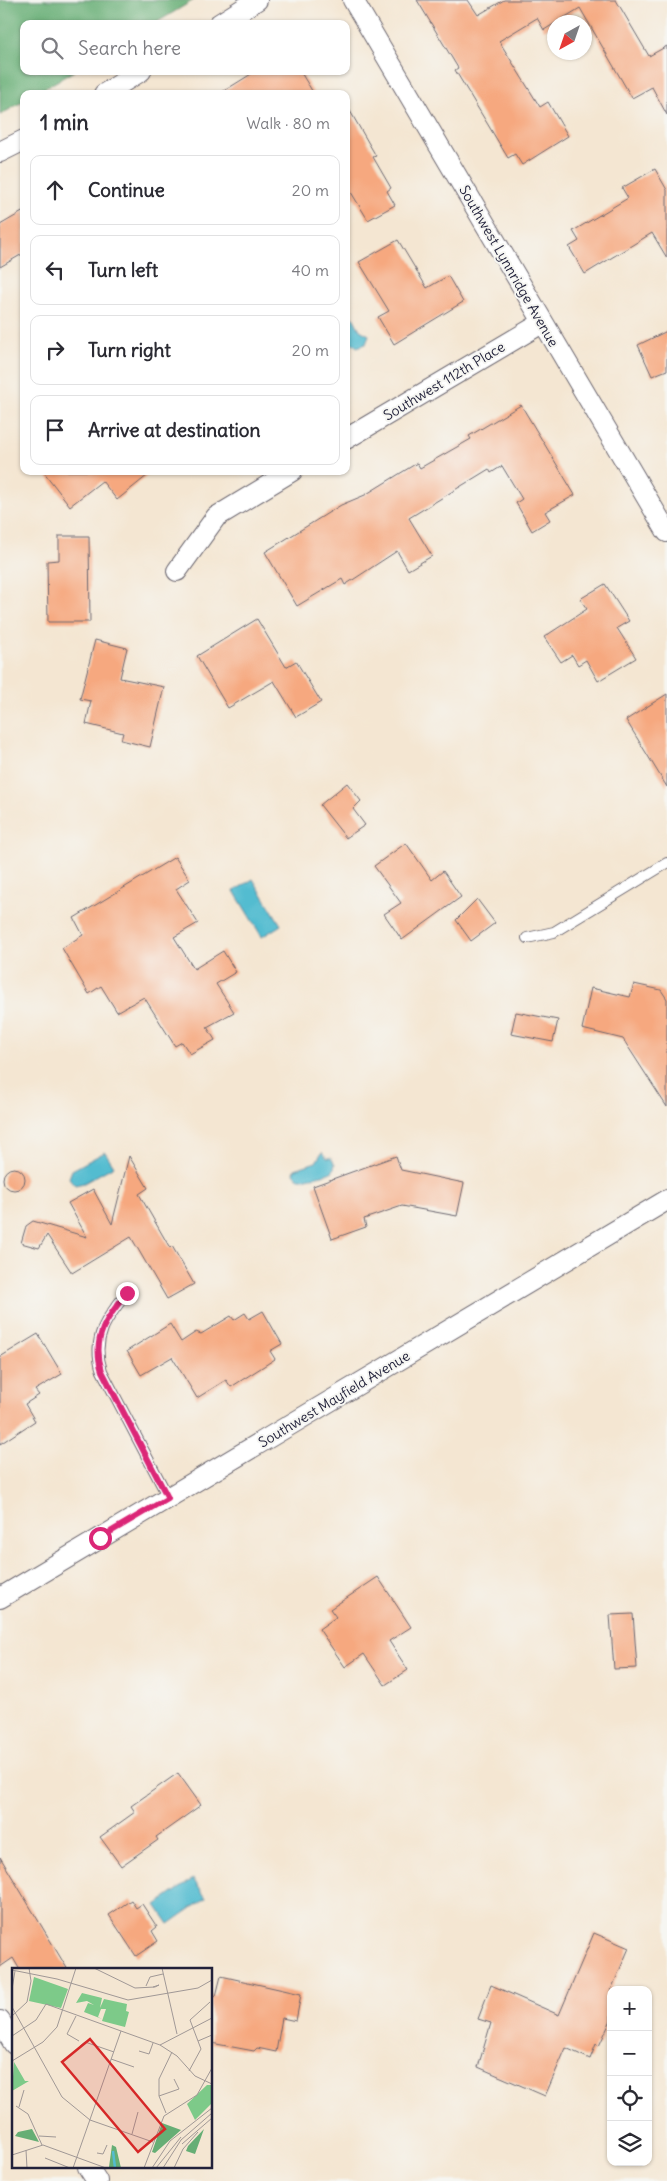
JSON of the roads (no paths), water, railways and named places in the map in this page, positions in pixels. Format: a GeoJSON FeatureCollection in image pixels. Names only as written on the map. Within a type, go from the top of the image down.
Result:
{"type":"FeatureCollection","features":[{"type":"Feature","properties":{"kind":"street"},"geometry":{"type":"LineString","coordinates":[[224,20],[257,0]]}},
{"type":"Feature","properties":{"kind":"street","name":"Southwest Lynnridge Avenue"},"geometry":{"type":"LineString","coordinates":[[353,0],[667,532]]}},
{"type":"Feature","properties":{"kind":"street"},"geometry":{"type":"LineString","coordinates":[[110,90],[135,75]]}},
{"type":"Feature","properties":{"kind":"street"},"geometry":{"type":"LineString","coordinates":[[0,152],[20,142]]}},
{"type":"Feature","properties":{"kind":"street","name":"Southwest 112th Place"},"geometry":{"type":"LineString","coordinates":[[350,437],[542,323]]}},
{"type":"Feature","properties":{"kind":"street"},"geometry":{"type":"LineString","coordinates":[[177,571],[216,517],[285,475]]}},
{"type":"Feature","properties":{"kind":"street","name":"Southwest Mayfield Avenue"},"geometry":{"type":"LineString","coordinates":[[0,1598],[667,1200]]}},
{"type":"Feature","properties":{"kind":"street"},"geometry":{"type":"LineString","coordinates":[[0,2021],[12,2041]]}},
{"type":"Feature","properties":{"kind":"street"},"geometry":{"type":"LineString","coordinates":[[89,2168],[97,2181]]}},
{"type":"Feature","properties":{"kind":"lane"},"geometry":{"type":"LineString","coordinates":[[527,938],[554,932],[667,863]]}},
{"type":"Feature","properties":{"kind":"lane"},"geometry":{"type":"LineString","coordinates":[[127,1293],[108,1316],[100,1334],[97,1358],[168,1498]]}},
{"type":"Feature","properties":{"kind":"water"},"geometry":{"type":"Polygon","coordinates":[[[350,316],[353,317],[360,330],[369,335],[366,344],[357,347],[350,341],[350,316]]]}},
{"type":"Feature","properties":{"kind":"water"},"geometry":{"type":"Polygon","coordinates":[[[253,879],[281,925],[262,937],[234,891],[253,879]]]}},
{"type":"Feature","properties":{"kind":"water"},"geometry":{"type":"Polygon","coordinates":[[[105,1152],[114,1166],[84,1183],[75,1185],[69,1178],[72,1170],[105,1152]]]}},
{"type":"Feature","properties":{"kind":"water"},"geometry":{"type":"Polygon","coordinates":[[[322,1152],[327,1158],[331,1158],[335,1164],[333,1171],[299,1179],[294,1173],[295,1169],[316,1162],[322,1152]]]}},
{"type":"Feature","properties":{"kind":"water"},"geometry":{"type":"Polygon","coordinates":[[[193,1879],[206,1898],[169,1924],[156,1905],[193,1879]]]}}]}
